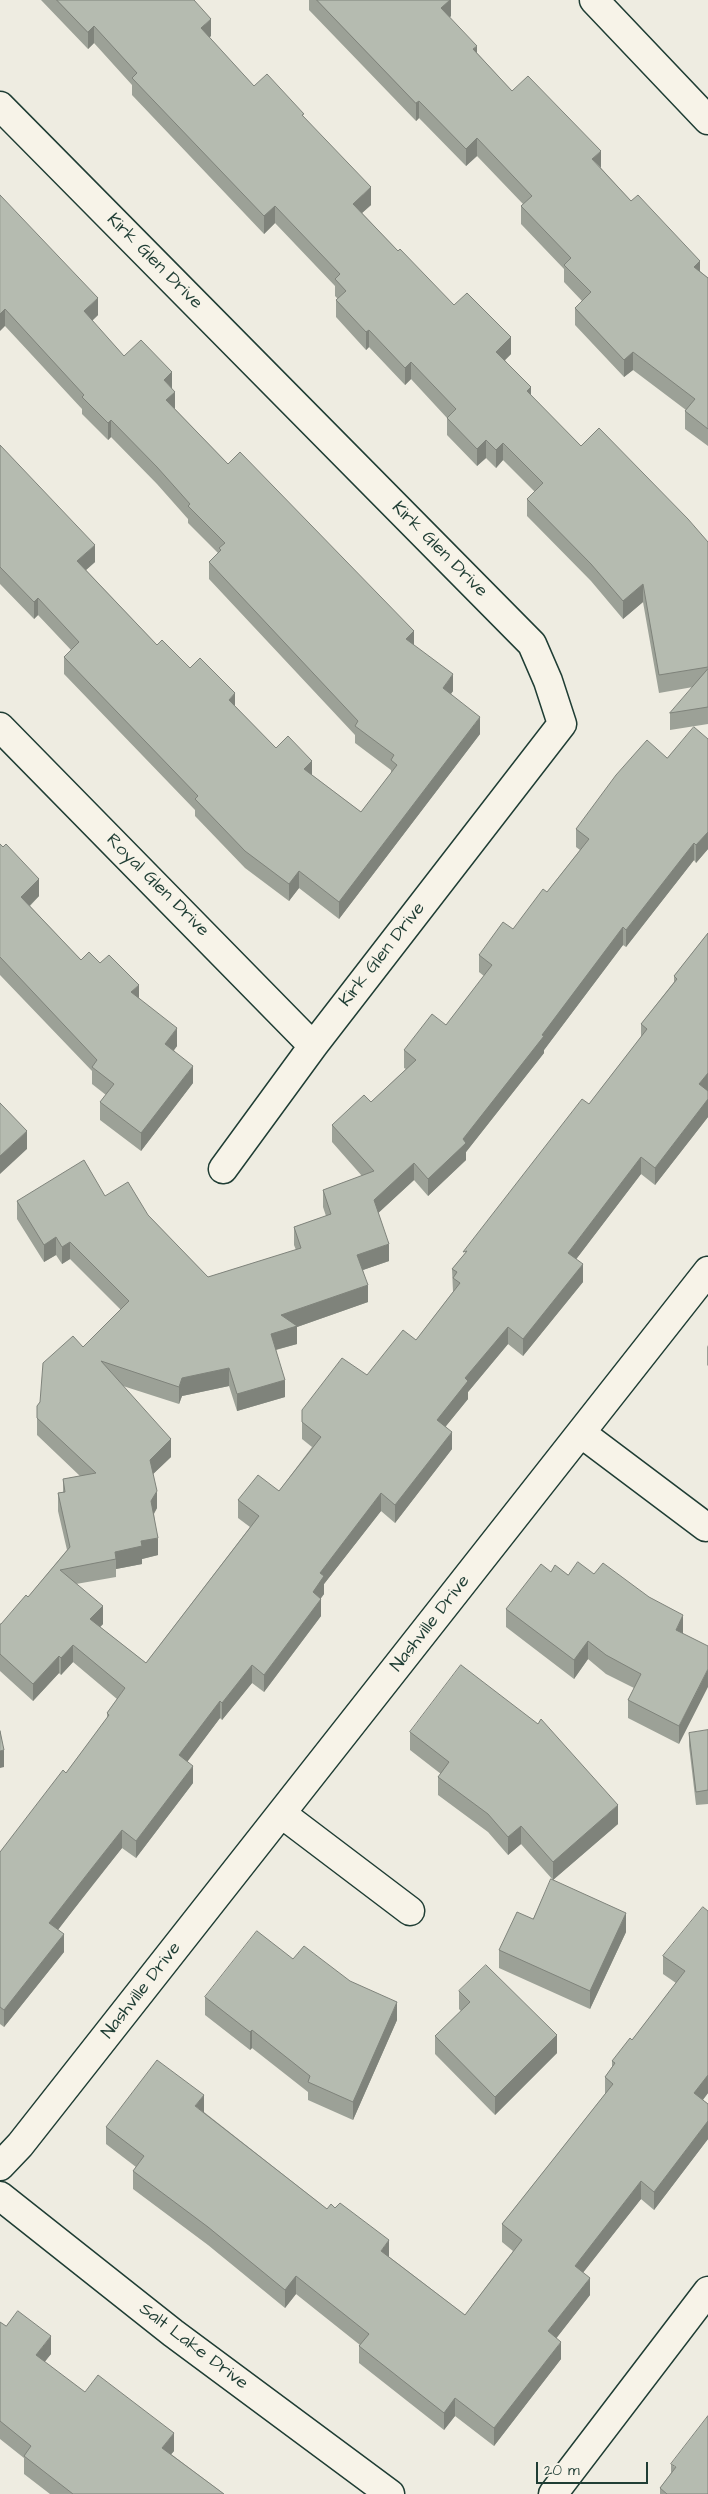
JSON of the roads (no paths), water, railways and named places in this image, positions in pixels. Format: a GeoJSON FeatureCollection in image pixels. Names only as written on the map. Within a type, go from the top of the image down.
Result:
{"type":"FeatureCollection","features":[{"type":"Feature","properties":{"kind":"street"},"geometry":{"type":"LineString","coordinates":[[594,0],[708,120]]}},
{"type":"Feature","properties":{"kind":"street","name":"Kirk Glen Drive"},"geometry":{"type":"LineString","coordinates":[[0,106],[532,644],[548,681],[562,724],[313,1046]]}},
{"type":"Feature","properties":{"kind":"street","name":"Royal Glen Drive"},"geometry":{"type":"LineString","coordinates":[[0,727],[313,1046]]}},
{"type":"Feature","properties":{"kind":"street"},"geometry":{"type":"LineString","coordinates":[[223,1169],[313,1046]]}},
{"type":"Feature","properties":{"kind":"street","name":"Nashville Drive"},"geometry":{"type":"LineString","coordinates":[[0,2166],[20,2145],[282,1814],[708,1271]]}},
{"type":"Feature","properties":{"kind":"street"},"geometry":{"type":"LineString","coordinates":[[580,1433],[706,1527]]}},
{"type":"Feature","properties":{"kind":"street"},"geometry":{"type":"LineString","coordinates":[[282,1814],[410,1911]]}},
{"type":"Feature","properties":{"kind":"street","name":"Salt Lake Drive"},"geometry":{"type":"LineString","coordinates":[[0,2196],[173,2333],[390,2494]]}},
{"type":"Feature","properties":{"kind":"street"},"geometry":{"type":"LineString","coordinates":[[553,2494],[708,2291]]}}]}
